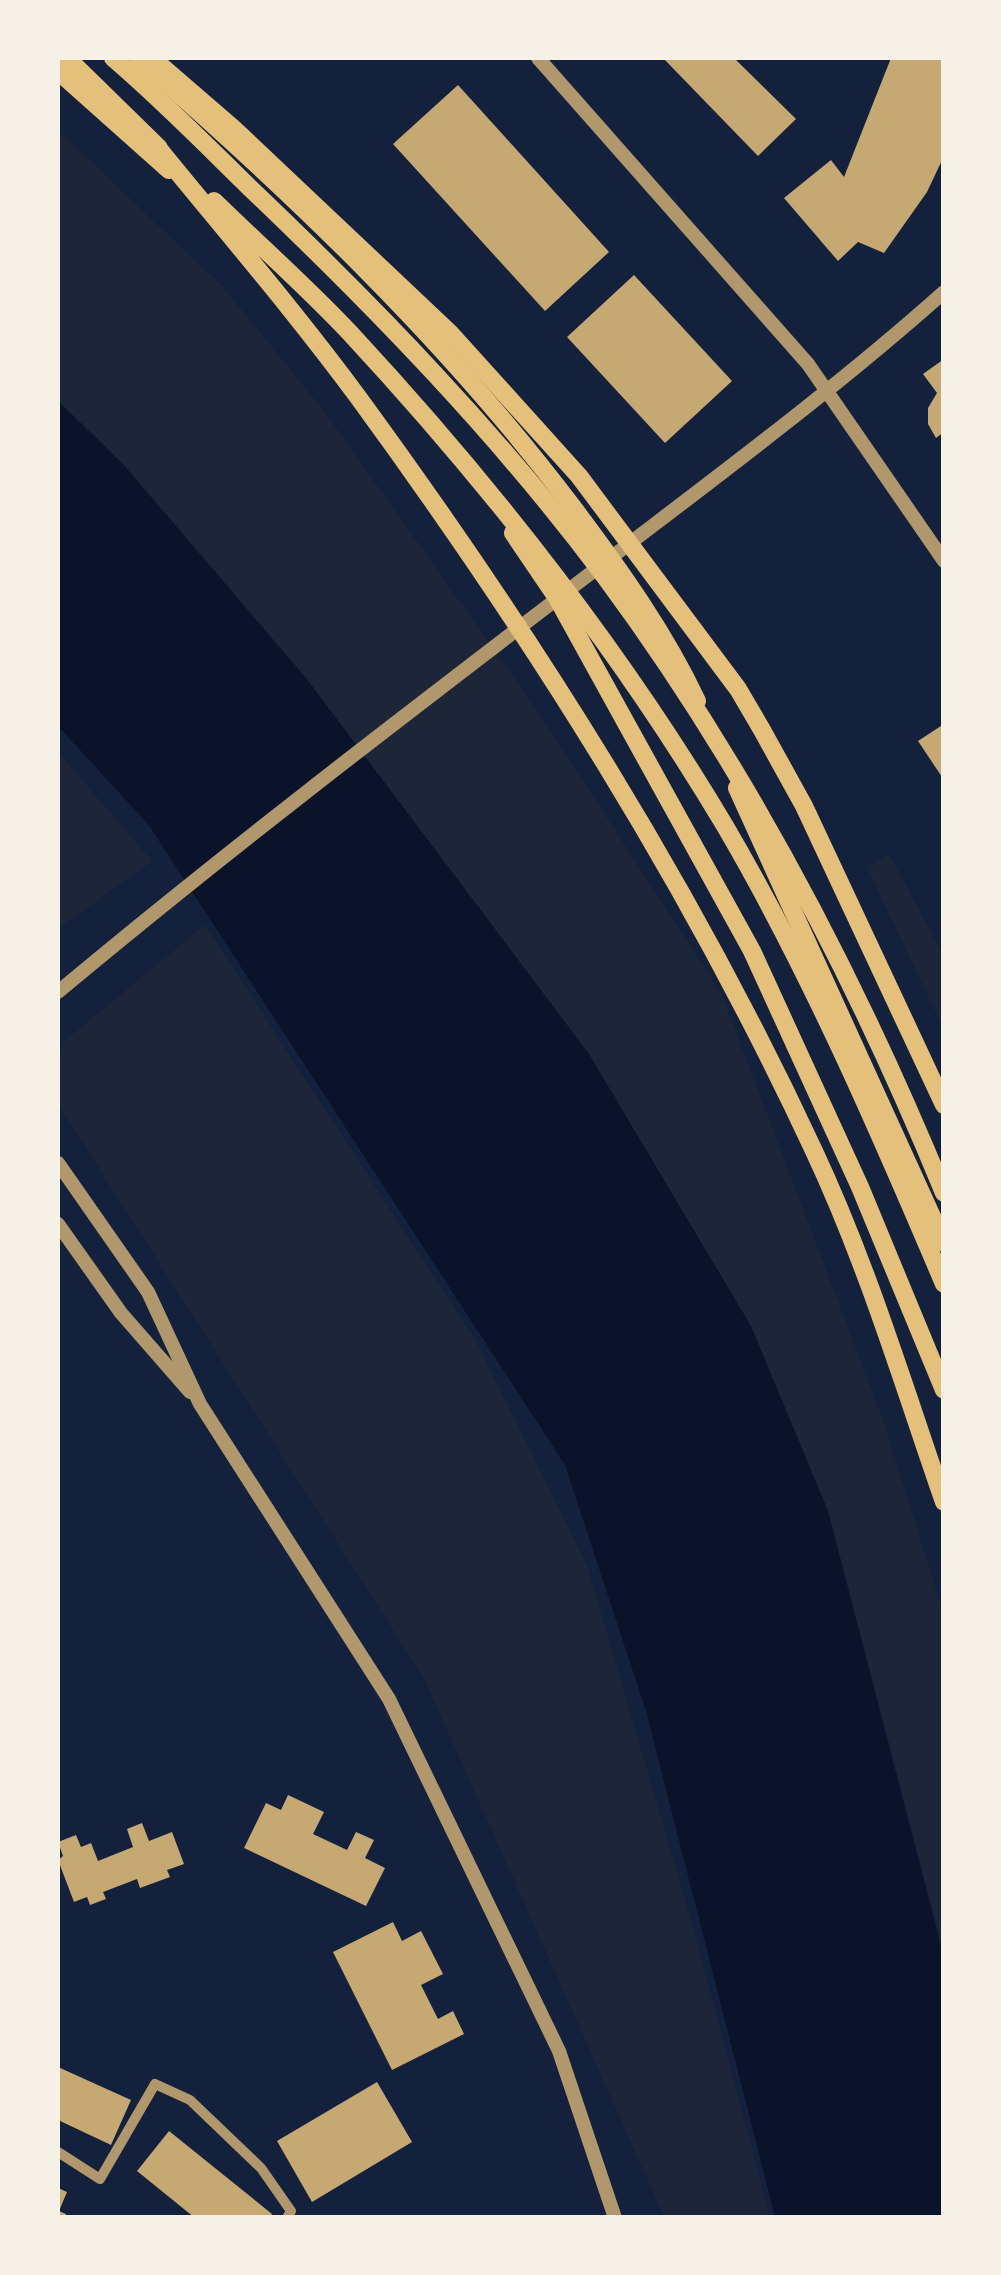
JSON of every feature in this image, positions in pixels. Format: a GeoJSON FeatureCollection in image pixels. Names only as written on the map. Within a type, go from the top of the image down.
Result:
{"type":"FeatureCollection","features":[{"type":"Feature","properties":{"kind":"main road"},"geometry":{"type":"LineString","coordinates":[[66,58],[348,330],[464,461],[582,609],[725,826],[811,990],[944,1284]]}},
{"type":"Feature","properties":{"kind":"main road"},"geometry":{"type":"LineString","coordinates":[[114,58],[358,291],[445,383],[608,580],[692,704],[824,928],[888,1058],[944,1192]]}},
{"type":"Feature","properties":{"kind":"main road"},"geometry":{"type":"LineString","coordinates":[[138,58],[334,236],[519,436],[611,557],[680,663],[944,1243]]}},
{"type":"Feature","properties":{"kind":"main road"},"geometry":{"type":"LineString","coordinates":[[152,58],[233,128],[450,333],[578,476],[746,703],[804,806],[944,1104]]}},
{"type":"Feature","properties":{"kind":"main road"},"geometry":{"type":"LineString","coordinates":[[58,71],[292,282],[478,482],[557,598],[752,951],[860,1188],[944,1390]]}},
{"type":"Feature","properties":{"kind":"main road"},"geometry":{"type":"LineString","coordinates":[[154,143],[357,396],[526,637],[664,858],[744,1006],[822,1168],[856,1247],[944,1502]]}},
{"type":"Feature","properties":{"kind":"street"},"geometry":{"type":"LineString","coordinates":[[538,58],[808,364],[944,561]]}},
{"type":"Feature","properties":{"kind":"street"},"geometry":{"type":"LineString","coordinates":[[58,992],[390,726],[826,393],[944,292]]}},
{"type":"Feature","properties":{"kind":"street"},"geometry":{"type":"LineString","coordinates":[[58,1162],[148,1292],[200,1404],[389,1699],[560,2052],[616,2218]]}},
{"type":"Feature","properties":{"kind":"street"},"geometry":{"type":"LineString","coordinates":[[58,1224],[122,1314],[200,1404]]}},
{"type":"Feature","properties":{"kind":"street"},"geometry":{"type":"LineString","coordinates":[[58,2152],[100,2179],[156,2084],[190,2100],[261,2168],[291,2211],[287,2218]]}},
{"type":"Feature","properties":{"kind":"shaded area"},"geometry":{"type":"Polygon","coordinates":[[[58,130],[223,287],[324,411],[537,710],[722,995],[884,1423],[943,1612],[943,1948],[828,1511],[751,1326],[123,464],[58,401],[58,130]]]}},
{"type":"Feature","properties":{"kind":"shaded area"},"geometry":{"type":"Polygon","coordinates":[[[58,401],[123,464],[306,678],[589,1054],[751,1326],[828,1511],[943,1954],[943,2217],[775,2217],[646,1711],[565,1465],[148,824],[58,726],[58,401]]]}},
{"type":"Feature","properties":{"kind":"shaded area"},"geometry":{"type":"Polygon","coordinates":[[[58,752],[152,861],[58,929],[58,752]]]}},
{"type":"Feature","properties":{"kind":"shaded area"},"geometry":{"type":"Polygon","coordinates":[[[889,854],[943,954],[943,1028],[867,867],[889,854]]]}},
{"type":"Feature","properties":{"kind":"shaded area"},"geometry":{"type":"Polygon","coordinates":[[[205,925],[477,1343],[587,1565],[695,1934],[770,2217],[664,2217],[425,1680],[58,1104],[58,1062],[63,1042],[205,925]]]}},
{"type":"Feature","properties":{"kind":"building"},"geometry":{"type":"Polygon","coordinates":[[[663,58],[734,58],[796,119],[758,156],[663,58]]]}},
{"type":"Feature","properties":{"kind":"building"},"geometry":{"type":"Polygon","coordinates":[[[891,58],[944,58],[944,156],[927,192],[884,253],[858,242],[838,261],[784,198],[831,160],[844,177],[891,58]]]}},
{"type":"Feature","properties":{"kind":"building"},"geometry":{"type":"Polygon","coordinates":[[[458,85],[609,252],[545,311],[393,144],[458,85]]]}},
{"type":"Feature","properties":{"kind":"building"},"geometry":{"type":"Polygon","coordinates":[[[634,275],[732,381],[665,443],[567,337],[634,275]]]}},
{"type":"Feature","properties":{"kind":"building"},"geometry":{"type":"Polygon","coordinates":[[[944,359],[944,432],[936,438],[928,424],[928,408],[937,393],[923,374],[944,359]]]}},
{"type":"Feature","properties":{"kind":"building"},"geometry":{"type":"Polygon","coordinates":[[[944,724],[944,780],[918,741],[944,724]]]}},
{"type":"Feature","properties":{"kind":"building"},"geometry":{"type":"Polygon","coordinates":[[[288,1795],[324,1812],[313,1834],[347,1850],[356,1832],[374,1840],[365,1858],[385,1868],[366,1906],[244,1848],[266,1803],[281,1810],[288,1795]]]}},
{"type":"Feature","properties":{"kind":"building"},"geometry":{"type":"Polygon","coordinates":[[[142,1823],[149,1841],[172,1832],[184,1864],[167,1870],[170,1877],[140,1888],[137,1879],[103,1892],[106,1899],[90,1905],[87,1897],[74,1902],[58,1860],[63,1856],[58,1842],[76,1835],[81,1847],[91,1843],[98,1861],[133,1847],[127,1829],[142,1823]]]}},
{"type":"Feature","properties":{"kind":"building"},"geometry":{"type":"Polygon","coordinates":[[[393,1922],[402,1941],[421,1931],[443,1974],[421,1985],[438,2019],[453,2011],[464,2034],[392,2070],[333,1952],[393,1922]]]}},
{"type":"Feature","properties":{"kind":"building"},"geometry":{"type":"Polygon","coordinates":[[[58,2067],[131,2100],[111,2145],[58,2120],[58,2067]]]}},
{"type":"Feature","properties":{"kind":"building"},"geometry":{"type":"Polygon","coordinates":[[[377,2082],[412,2142],[312,2202],[277,2141],[377,2082]]]}},
{"type":"Feature","properties":{"kind":"building"},"geometry":{"type":"Polygon","coordinates":[[[169,2131],[272,2214],[270,2218],[195,2218],[137,2171],[169,2131]]]}},
{"type":"Feature","properties":{"kind":"building"},"geometry":{"type":"Polygon","coordinates":[[[58,2188],[67,2192],[59,2211],[66,2214],[65,2218],[58,2218],[58,2188]]]}}]}
